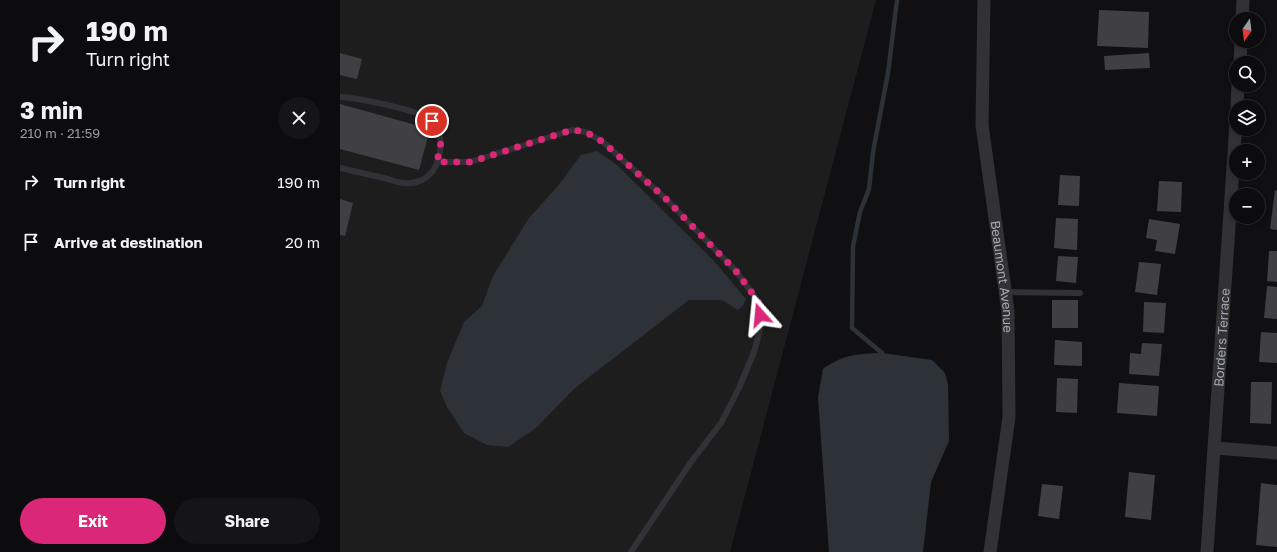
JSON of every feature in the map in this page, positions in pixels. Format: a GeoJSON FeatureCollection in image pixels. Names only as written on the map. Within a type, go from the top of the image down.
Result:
{"type":"FeatureCollection","features":[{"type":"Feature","properties":{"kind":"street","name":"Beaumont Avenue"},"geometry":{"type":"LineString","coordinates":[[984,0],[982,125],[1008,311],[1009,417],[990,552]]}},
{"type":"Feature","properties":{"kind":"street"},"geometry":{"type":"LineString","coordinates":[[1242,12],[1243,0]]}},
{"type":"Feature","properties":{"kind":"street","name":"Borders Terrace"},"geometry":{"type":"LineString","coordinates":[[1207,552],[1235,136]]}},
{"type":"Feature","properties":{"kind":"street"},"geometry":{"type":"LineString","coordinates":[[1215,448],[1277,453]]}},
{"type":"Feature","properties":{"kind":"lane"},"geometry":{"type":"LineString","coordinates":[[340,97],[352,98],[419,114],[432,121],[441,142],[437,162],[428,177],[418,181],[405,184],[340,168]]}},
{"type":"Feature","properties":{"kind":"lane"},"geometry":{"type":"LineString","coordinates":[[437,162],[470,162],[572,130],[586,132],[603,142],[666,199],[736,271],[760,304],[761,326],[754,352],[739,388],[721,423],[691,462],[631,552]]}},
{"type":"Feature","properties":{"kind":"lane"},"geometry":{"type":"LineString","coordinates":[[1006,292],[1080,293]]}},
{"type":"Feature","properties":{"kind":"shaded area"},"geometry":{"type":"Polygon","coordinates":[[[340,0],[876,0],[730,552],[340,552],[340,0]]]}},
{"type":"Feature","properties":{"kind":"shaded area"},"geometry":{"type":"Polygon","coordinates":[[[597,151],[617,165],[714,261],[746,299],[738,310],[722,300],[689,300],[575,388],[536,428],[508,447],[487,445],[464,433],[447,407],[440,391],[447,363],[464,322],[482,306],[493,276],[529,218],[557,187],[581,155],[597,151]]]}},
{"type":"Feature","properties":{"kind":"shaded area"},"geometry":{"type":"Polygon","coordinates":[[[882,353],[932,360],[945,373],[948,384],[949,441],[931,482],[923,552],[829,552],[818,397],[823,369],[838,360],[851,356],[882,353]]]}},
{"type":"Feature","properties":{"kind":"building"},"geometry":{"type":"Polygon","coordinates":[[[1099,10],[1149,12],[1148,48],[1097,46],[1099,10]]]}},
{"type":"Feature","properties":{"kind":"building"},"geometry":{"type":"Polygon","coordinates":[[[340,53],[362,59],[357,79],[340,75],[340,53]]]}},
{"type":"Feature","properties":{"kind":"building"},"geometry":{"type":"Polygon","coordinates":[[[1149,53],[1150,68],[1105,70],[1104,56],[1149,53]]]}},
{"type":"Feature","properties":{"kind":"building"},"geometry":{"type":"Polygon","coordinates":[[[340,104],[430,129],[419,170],[340,149],[340,104]]]}},
{"type":"Feature","properties":{"kind":"building"},"geometry":{"type":"Polygon","coordinates":[[[1060,175],[1080,176],[1079,206],[1058,205],[1060,175]]]}},
{"type":"Feature","properties":{"kind":"building"},"geometry":{"type":"Polygon","coordinates":[[[1159,181],[1182,182],[1181,212],[1157,211],[1159,181]]]}},
{"type":"Feature","properties":{"kind":"building"},"geometry":{"type":"Polygon","coordinates":[[[1275,190],[1277,191],[1277,230],[1270,229],[1275,190]]]}},
{"type":"Feature","properties":{"kind":"building"},"geometry":{"type":"Polygon","coordinates":[[[340,199],[353,203],[345,236],[340,235],[340,199]]]}},
{"type":"Feature","properties":{"kind":"building"},"geometry":{"type":"Polygon","coordinates":[[[1056,218],[1078,219],[1077,250],[1054,248],[1056,218]]]}},
{"type":"Feature","properties":{"kind":"building"},"geometry":{"type":"Polygon","coordinates":[[[1149,219],[1180,224],[1175,254],[1155,251],[1157,240],[1146,238],[1149,219]]]}},
{"type":"Feature","properties":{"kind":"building"},"geometry":{"type":"Polygon","coordinates":[[[1269,251],[1277,251],[1277,282],[1267,281],[1269,251]]]}},
{"type":"Feature","properties":{"kind":"building"},"geometry":{"type":"Polygon","coordinates":[[[1058,256],[1078,257],[1076,283],[1056,281],[1058,256]]]}},
{"type":"Feature","properties":{"kind":"building"},"geometry":{"type":"Polygon","coordinates":[[[1139,262],[1161,264],[1157,295],[1135,292],[1139,262]]]}},
{"type":"Feature","properties":{"kind":"building"},"geometry":{"type":"Polygon","coordinates":[[[1267,286],[1277,287],[1277,319],[1264,318],[1267,286]]]}},
{"type":"Feature","properties":{"kind":"building"},"geometry":{"type":"Polygon","coordinates":[[[1052,300],[1078,300],[1078,328],[1052,328],[1052,300]]]}},
{"type":"Feature","properties":{"kind":"building"},"geometry":{"type":"Polygon","coordinates":[[[1144,302],[1166,303],[1164,333],[1143,332],[1144,302]]]}},
{"type":"Feature","properties":{"kind":"building"},"geometry":{"type":"Polygon","coordinates":[[[1261,332],[1277,333],[1277,363],[1259,362],[1261,332]]]}},
{"type":"Feature","properties":{"kind":"building"},"geometry":{"type":"Polygon","coordinates":[[[1055,340],[1082,342],[1082,366],[1054,365],[1055,340]]]}},
{"type":"Feature","properties":{"kind":"building"},"geometry":{"type":"Polygon","coordinates":[[[1142,343],[1162,344],[1159,376],[1129,374],[1130,353],[1141,354],[1142,343]]]}},
{"type":"Feature","properties":{"kind":"building"},"geometry":{"type":"Polygon","coordinates":[[[1057,378],[1078,379],[1077,413],[1056,412],[1057,378]]]}},
{"type":"Feature","properties":{"kind":"building"},"geometry":{"type":"Polygon","coordinates":[[[1251,382],[1272,382],[1271,424],[1250,423],[1251,382]]]}},
{"type":"Feature","properties":{"kind":"building"},"geometry":{"type":"Polygon","coordinates":[[[1119,383],[1159,386],[1157,416],[1117,413],[1119,383]]]}},
{"type":"Feature","properties":{"kind":"building"},"geometry":{"type":"Polygon","coordinates":[[[1129,472],[1155,475],[1151,520],[1125,517],[1129,472]]]}},
{"type":"Feature","properties":{"kind":"building"},"geometry":{"type":"Polygon","coordinates":[[[1261,483],[1277,485],[1277,547],[1256,545],[1261,483]]]}},
{"type":"Feature","properties":{"kind":"building"},"geometry":{"type":"Polygon","coordinates":[[[1042,484],[1063,486],[1059,519],[1038,516],[1042,484]]]}},
{"type":"Feature","properties":{"kind":"waterway"},"geometry":{"type":"LineString","coordinates":[[882,358],[882,353],[852,328],[853,246],[860,212],[869,189],[873,152],[888,73],[897,0]]}},
{"type":"Feature","properties":{"kind":"route"},"geometry":{"type":"LineString","coordinates":[[432,121],[441,142],[437,162],[470,162],[500,151],[572,130],[586,132],[603,142],[666,199],[736,271],[760,304],[760,315]]}}]}
